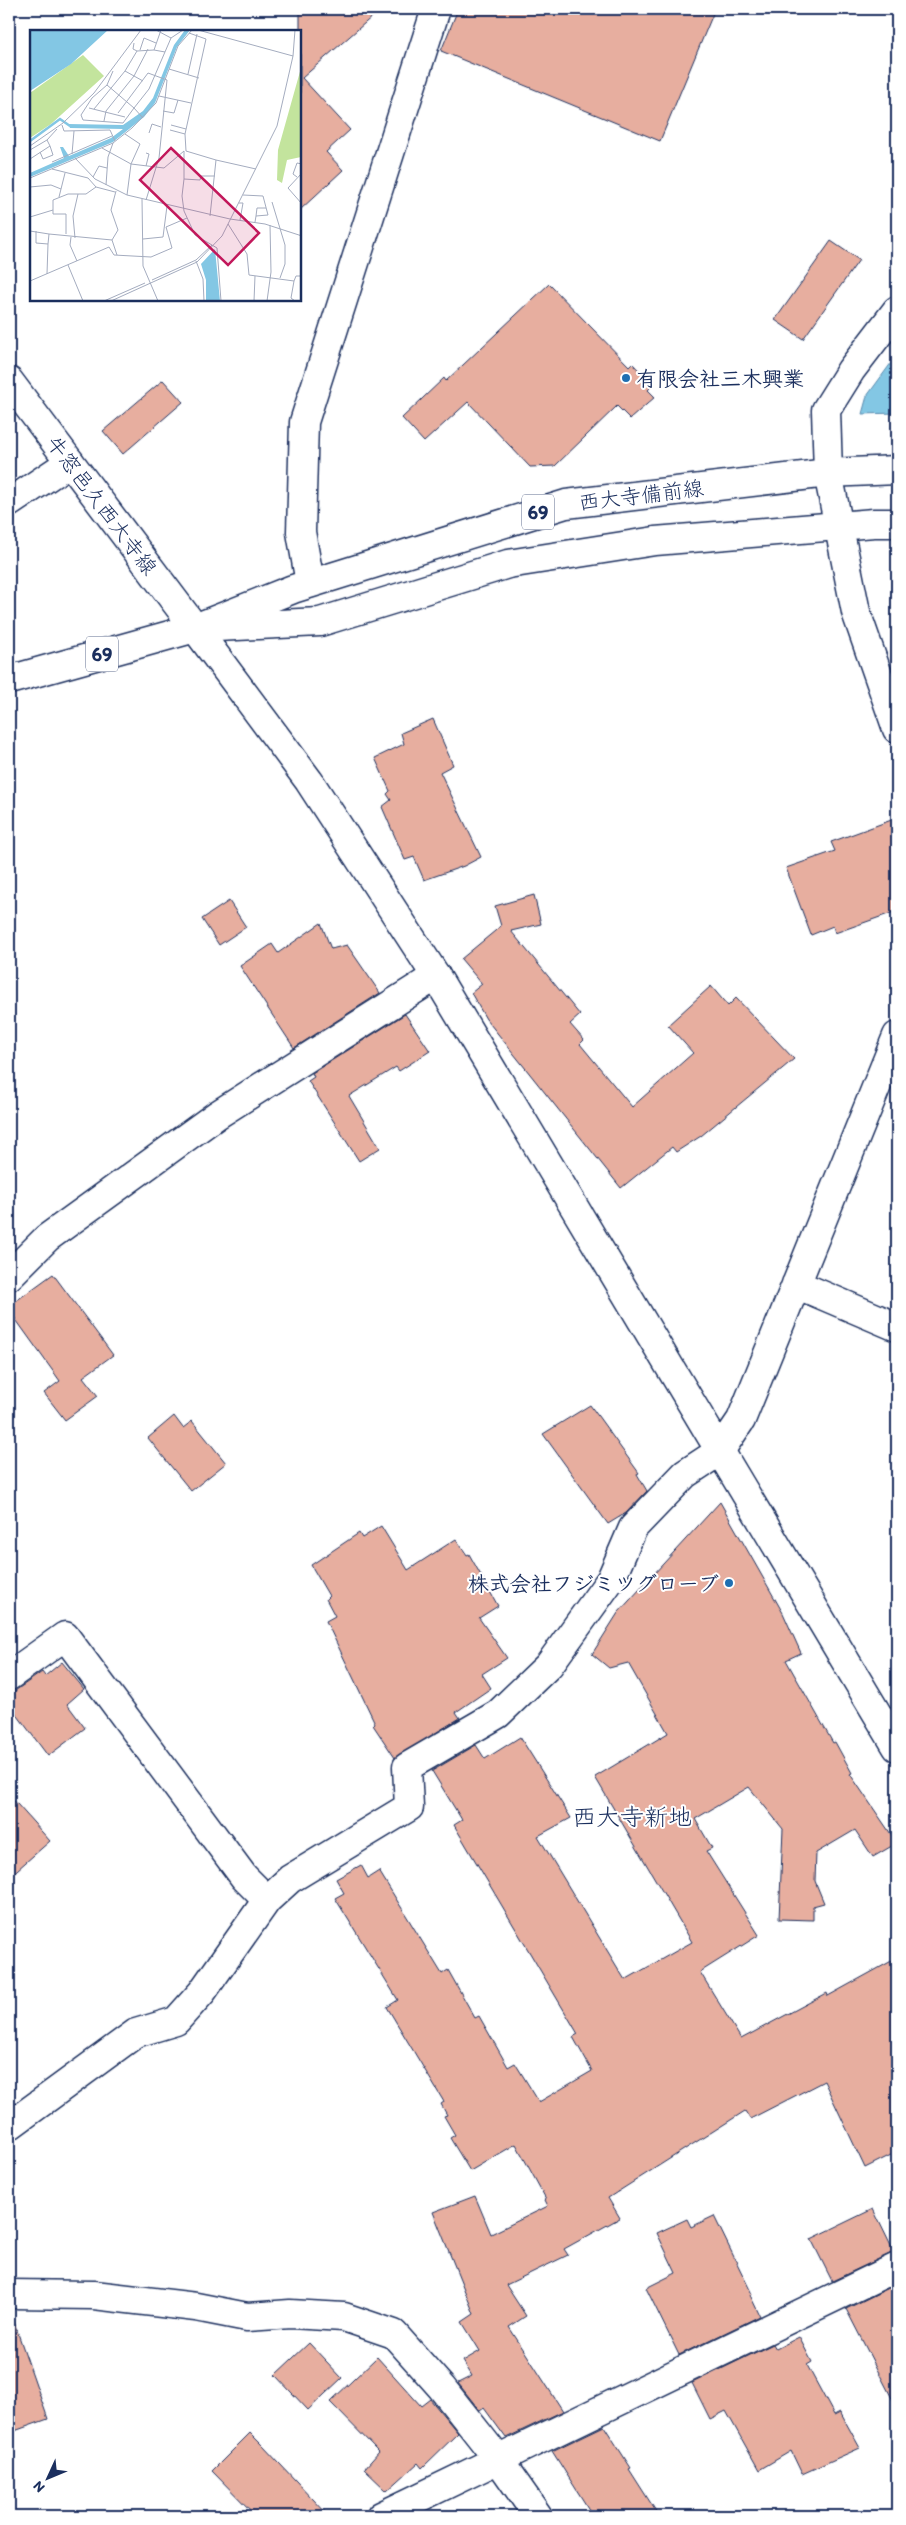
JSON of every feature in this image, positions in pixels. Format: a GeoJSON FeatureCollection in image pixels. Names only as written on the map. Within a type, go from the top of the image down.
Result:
{"type":"FeatureCollection","features":[{"type":"Feature","properties":{"kind":"street"},"geometry":{"type":"LineString","coordinates":[[310,583],[301,532],[304,422],[436,9]]}},
{"type":"Feature","properties":{"kind":"street"},"geometry":{"type":"LineString","coordinates":[[897,310],[851,370],[826,410],[828,474],[856,612],[897,728]]}},
{"type":"Feature","properties":{"kind":"street","name":"牛窓邑久西大寺線"},"geometry":{"type":"LineString","coordinates":[[9,381],[309,781],[436,976],[897,1747]]}},
{"type":"Feature","properties":{"kind":"street"},"geometry":{"type":"LineString","coordinates":[[9,502],[70,462]]}},
{"type":"Feature","properties":{"kind":"street","name":"西大寺備前線"},"geometry":{"type":"LineString","coordinates":[[9,680],[195,628],[310,583],[566,504],[828,474],[897,470]]}},
{"type":"Feature","properties":{"kind":"street","name":"西大寺備前線"},"geometry":{"type":"LineString","coordinates":[[195,628],[320,622],[508,564],[655,541],[897,523]]}},
{"type":"Feature","properties":{"kind":"street"},"geometry":{"type":"LineString","coordinates":[[9,1276],[47,1238],[216,1115],[436,976]]}},
{"type":"Feature","properties":{"kind":"street"},"geometry":{"type":"LineString","coordinates":[[9,2126],[136,2033],[176,2022],[202,1992],[267,1900],[290,1879],[409,1807],[407,1767],[498,1714],[550,1665],[611,1580],[633,1528],[685,1474],[720,1451],[741,1420],[897,1036]]}},
{"type":"Feature","properties":{"kind":"street"},"geometry":{"type":"LineString","coordinates":[[796,1284],[897,1327]]}},
{"type":"Feature","properties":{"kind":"street"},"geometry":{"type":"LineString","coordinates":[[9,1676],[65,1636],[244,1877],[267,1900]]}},
{"type":"Feature","properties":{"kind":"street"},"geometry":{"type":"LineString","coordinates":[[381,2516],[897,2267]]}},
{"type":"Feature","properties":{"kind":"street"},"geometry":{"type":"LineString","coordinates":[[9,2294],[94,2295],[196,2307],[247,2317],[290,2314],[344,2317],[394,2334],[442,2388],[498,2459],[538,2516]]}},
{"type":"Feature","properties":{"kind":"water"},"geometry":{"type":"Polygon","coordinates":[[[897,355],[897,413],[862,414],[867,396],[897,355]]]}},
{"type":"Feature","properties":{"kind":"building"},"geometry":{"type":"Polygon","coordinates":[[[300,9],[381,9],[302,78],[350,130],[326,152],[343,170],[301,209],[301,30],[300,9]]]}},
{"type":"Feature","properties":{"kind":"building"},"geometry":{"type":"Polygon","coordinates":[[[458,9],[715,9],[660,141],[441,51],[458,9]]]}},
{"type":"Feature","properties":{"kind":"building"},"geometry":{"type":"Polygon","coordinates":[[[831,241],[859,260],[803,339],[775,320],[831,241]]]}},
{"type":"Feature","properties":{"kind":"building"},"geometry":{"type":"Polygon","coordinates":[[[549,284],[629,366],[632,363],[653,385],[648,390],[655,397],[630,419],[617,406],[555,466],[530,467],[468,402],[424,442],[402,418],[444,378],[446,381],[549,284]]]}},
{"type":"Feature","properties":{"kind":"building"},"geometry":{"type":"Polygon","coordinates":[[[163,380],[183,402],[123,454],[103,431],[163,380]]]}},
{"type":"Feature","properties":{"kind":"building"},"geometry":{"type":"Polygon","coordinates":[[[433,719],[453,765],[440,772],[481,857],[464,866],[424,880],[414,857],[405,860],[382,807],[391,800],[387,794],[390,791],[375,758],[404,744],[401,733],[433,719]]]}},
{"type":"Feature","properties":{"kind":"building"},"geometry":{"type":"Polygon","coordinates":[[[897,818],[897,911],[835,933],[833,926],[811,935],[786,868],[835,851],[831,842],[897,818]]]}},
{"type":"Feature","properties":{"kind":"building"},"geometry":{"type":"Polygon","coordinates":[[[534,895],[541,924],[511,931],[580,1015],[570,1024],[584,1040],[580,1044],[632,1107],[693,1053],[668,1025],[711,986],[728,1006],[736,998],[794,1059],[701,1136],[676,1152],[672,1147],[621,1188],[486,1019],[471,993],[482,984],[461,959],[501,926],[495,906],[534,895]]]}},
{"type":"Feature","properties":{"kind":"building"},"geometry":{"type":"Polygon","coordinates":[[[229,901],[246,927],[219,945],[202,919],[229,901]]]}},
{"type":"Feature","properties":{"kind":"building"},"geometry":{"type":"Polygon","coordinates":[[[321,923],[331,949],[347,945],[380,993],[294,1048],[240,966],[272,944],[278,953],[321,923]]]}},
{"type":"Feature","properties":{"kind":"building"},"geometry":{"type":"Polygon","coordinates":[[[405,1014],[430,1051],[399,1071],[396,1067],[349,1096],[380,1148],[359,1161],[308,1081],[314,1077],[312,1073],[405,1014]]]}},
{"type":"Feature","properties":{"kind":"building"},"geometry":{"type":"Polygon","coordinates":[[[53,1274],[113,1355],[83,1377],[98,1396],[65,1420],[44,1393],[60,1381],[9,1310],[9,1306],[53,1274]]]}},
{"type":"Feature","properties":{"kind":"building"},"geometry":{"type":"Polygon","coordinates":[[[590,1405],[639,1473],[637,1474],[647,1491],[626,1513],[608,1524],[543,1434],[590,1405]]]}},
{"type":"Feature","properties":{"kind":"building"},"geometry":{"type":"Polygon","coordinates":[[[174,1416],[183,1428],[192,1421],[226,1463],[191,1491],[148,1438],[174,1416]]]}},
{"type":"Feature","properties":{"kind":"building"},"geometry":{"type":"Polygon","coordinates":[[[720,1502],[783,1613],[801,1653],[786,1660],[833,1743],[835,1742],[852,1773],[850,1774],[897,1843],[873,1857],[855,1830],[816,1853],[815,1881],[824,1903],[813,1906],[813,1920],[779,1919],[783,1829],[749,1787],[695,1819],[712,1848],[706,1851],[759,1935],[700,1972],[741,2039],[827,1993],[828,1996],[897,1958],[897,2152],[865,2168],[824,2081],[750,2119],[745,2111],[608,2198],[620,2218],[564,2249],[568,2255],[506,2285],[526,2316],[509,2327],[563,2411],[506,2438],[484,2408],[480,2411],[458,2383],[472,2376],[463,2361],[480,2351],[462,2322],[474,2314],[433,2212],[475,2196],[491,2234],[548,2206],[546,2199],[516,2144],[470,2171],[450,2138],[455,2135],[444,2116],[447,2115],[441,2104],[444,2102],[387,2007],[398,2000],[335,1898],[344,1893],[336,1879],[361,1865],[368,1878],[379,1871],[442,1974],[448,1970],[475,2018],[479,2016],[508,2067],[515,2063],[539,2102],[592,2071],[573,2037],[578,2034],[454,1825],[462,1820],[432,1771],[476,1745],[485,1759],[520,1737],[571,1818],[538,1836],[625,1980],[692,1942],[595,1777],[668,1733],[628,1663],[609,1668],[592,1654],[618,1613],[720,1502]]]}},
{"type":"Feature","properties":{"kind":"building"},"geometry":{"type":"Polygon","coordinates":[[[381,1526],[408,1570],[456,1539],[467,1555],[469,1554],[498,1606],[479,1618],[507,1658],[482,1674],[491,1688],[456,1712],[460,1718],[395,1758],[373,1725],[375,1723],[326,1621],[335,1616],[326,1599],[329,1596],[311,1565],[359,1533],[362,1538],[381,1526]]]}},
{"type":"Feature","properties":{"kind":"building"},"geometry":{"type":"Polygon","coordinates":[[[62,1662],[84,1689],[67,1704],[85,1728],[48,1756],[9,1704],[9,1695],[42,1672],[45,1676],[62,1662]]]}},
{"type":"Feature","properties":{"kind":"building"},"geometry":{"type":"Polygon","coordinates":[[[9,1795],[50,1841],[9,1877],[9,1795]]]}},
{"type":"Feature","properties":{"kind":"building"},"geometry":{"type":"Polygon","coordinates":[[[873,2209],[894,2252],[832,2281],[811,2239],[873,2209]]]}},
{"type":"Feature","properties":{"kind":"building"},"geometry":{"type":"Polygon","coordinates":[[[714,2216],[752,2294],[750,2295],[760,2316],[679,2355],[646,2288],[676,2273],[657,2233],[687,2219],[691,2227],[714,2216]]]}},
{"type":"Feature","properties":{"kind":"building"},"geometry":{"type":"Polygon","coordinates":[[[897,2284],[897,2408],[846,2309],[897,2284]]]}},
{"type":"Feature","properties":{"kind":"building"},"geometry":{"type":"Polygon","coordinates":[[[9,2319],[13,2319],[48,2419],[9,2433],[9,2319]]]}},
{"type":"Feature","properties":{"kind":"building"},"geometry":{"type":"Polygon","coordinates":[[[799,2337],[812,2362],[807,2365],[834,2415],[840,2412],[860,2448],[802,2474],[791,2451],[759,2470],[726,2411],[710,2419],[692,2383],[773,2344],[776,2349],[799,2337]]]}},
{"type":"Feature","properties":{"kind":"building"},"geometry":{"type":"Polygon","coordinates":[[[309,2343],[342,2378],[308,2410],[275,2375],[309,2343]]]}},
{"type":"Feature","properties":{"kind":"building"},"geometry":{"type":"Polygon","coordinates":[[[377,2357],[421,2406],[430,2399],[458,2433],[422,2468],[418,2463],[387,2491],[364,2469],[379,2452],[330,2402],[377,2357]]]}},
{"type":"Feature","properties":{"kind":"building"},"geometry":{"type":"Polygon","coordinates":[[[604,2426],[659,2516],[593,2516],[552,2451],[604,2426]]]}},
{"type":"Feature","properties":{"kind":"building"},"geometry":{"type":"Polygon","coordinates":[[[250,2433],[329,2516],[256,2516],[212,2471],[250,2433]]]}},
{"type":"Feature","properties":{"kind":"place","name":"有限会社三木興業"},"geometry":{"type":"Point","coordinates":[626,378]}},
{"type":"Feature","properties":{"kind":"place","name":"株式会社フジミツグローブ"},"geometry":{"type":"Point","coordinates":[729,1583]}},
{"type":"Feature","properties":{"kind":"district","name":"西大寺新地"},"geometry":{"type":"Point","coordinates":[632,1816]}}]}
